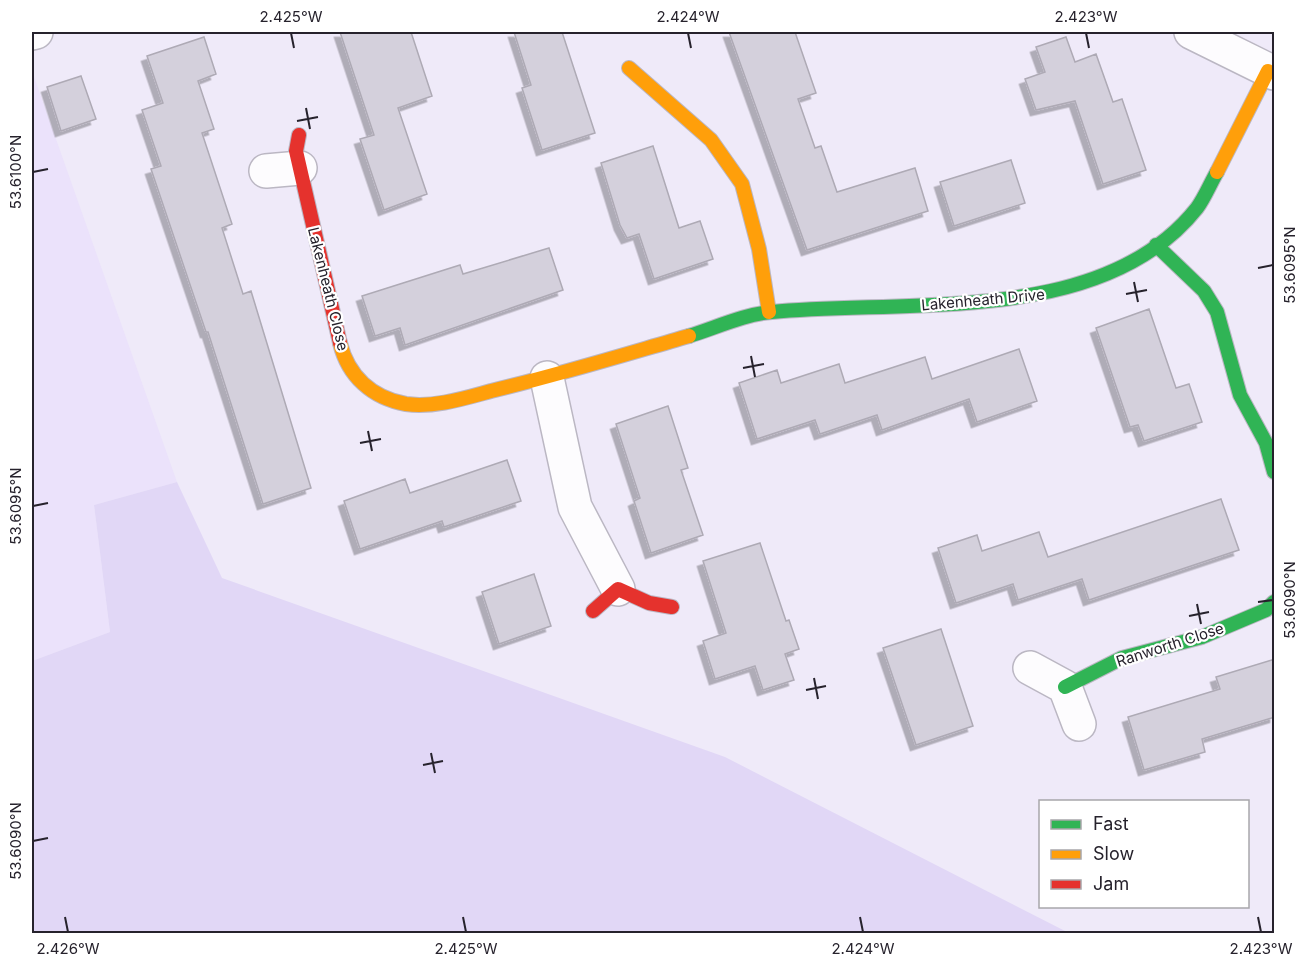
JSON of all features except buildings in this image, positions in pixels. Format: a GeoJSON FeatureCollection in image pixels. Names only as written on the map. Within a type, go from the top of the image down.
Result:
{"type":"FeatureCollection","features":[{"type":"Feature","properties":{"kind":"street"},"geometry":{"type":"LineString","coordinates":[[32,33],[36,32]]}},
{"type":"Feature","properties":{"kind":"street"},"geometry":{"type":"LineString","coordinates":[[1191,32],[1271,72]]}},
{"type":"Feature","properties":{"kind":"street"},"geometry":{"type":"LineString","coordinates":[[629,68],[711,140],[742,184],[759,249],[769,312]]}},
{"type":"Feature","properties":{"kind":"street","name":"Lakenheath Drive"},"geometry":{"type":"LineString","coordinates":[[380,396],[407,404],[447,402],[547,378],[769,312],[1016,300],[1055,294],[1108,273],[1156,245],[1197,208],[1271,72]]}},
{"type":"Feature","properties":{"kind":"street","name":"Lakenheath Close"},"geometry":{"type":"LineString","coordinates":[[299,135],[296,151],[343,354],[360,382],[380,396]]}},
{"type":"Feature","properties":{"kind":"street"},"geometry":{"type":"LineString","coordinates":[[266,171],[300,168]]}},
{"type":"Feature","properties":{"kind":"street"},"geometry":{"type":"LineString","coordinates":[[1156,245],[1204,291],[1217,312],[1239,396],[1266,442],[1275,472]]}},
{"type":"Feature","properties":{"kind":"street"},"geometry":{"type":"LineString","coordinates":[[547,378],[575,507],[618,588],[649,603],[672,607]]}},
{"type":"Feature","properties":{"kind":"street"},"geometry":{"type":"LineString","coordinates":[[593,612],[618,588]]}},
{"type":"Feature","properties":{"kind":"street","name":"Ranworth Close"},"geometry":{"type":"LineString","coordinates":[[1065,687],[1122,658],[1202,637],[1266,610],[1275,602]]}},
{"type":"Feature","properties":{"kind":"street"},"geometry":{"type":"LineString","coordinates":[[1030,668],[1065,687],[1079,724]]}},
{"type":"Feature","properties":{"kind":"shaded area"},"geometry":{"type":"Polygon","coordinates":[[[32,71],[177,482],[94,505],[110,632],[32,661],[32,71]]]}},
{"type":"Feature","properties":{"kind":"shaded area"},"geometry":{"type":"Polygon","coordinates":[[[177,482],[222,578],[725,757],[1069,933],[32,933],[32,661],[110,632],[94,505],[177,482]]]}},
{"type":"Feature","properties":{"kind":"traffic: fast"},"geometry":{"type":"LineString","coordinates":[[689,336],[762,313],[940,305],[999,300],[1056,290],[1110,273],[1157,246],[1197,208],[1217,172]]}},
{"type":"Feature","properties":{"kind":"traffic: fast"},"geometry":{"type":"LineString","coordinates":[[1156,245],[1204,291],[1217,312],[1240,395],[1266,443],[1274,472]]}},
{"type":"Feature","properties":{"kind":"traffic: fast"},"geometry":{"type":"LineString","coordinates":[[1065,687],[1122,658],[1202,637],[1266,610],[1274,602]]}},
{"type":"Feature","properties":{"kind":"traffic: slow"},"geometry":{"type":"LineString","coordinates":[[629,68],[711,140],[742,184],[759,249],[769,312]]}},
{"type":"Feature","properties":{"kind":"traffic: slow"},"geometry":{"type":"LineString","coordinates":[[1217,172],[1268,71]]}},
{"type":"Feature","properties":{"kind":"traffic: slow"},"geometry":{"type":"LineString","coordinates":[[340,343],[349,366],[363,384],[372,391],[394,401],[427,405],[566,372],[689,336]]}},
{"type":"Feature","properties":{"kind":"traffic: jam"},"geometry":{"type":"LineString","coordinates":[[299,135],[296,151],[340,343]]}},
{"type":"Feature","properties":{"kind":"traffic: jam"},"geometry":{"type":"LineString","coordinates":[[593,611],[618,589],[649,603],[672,607]]}}]}
